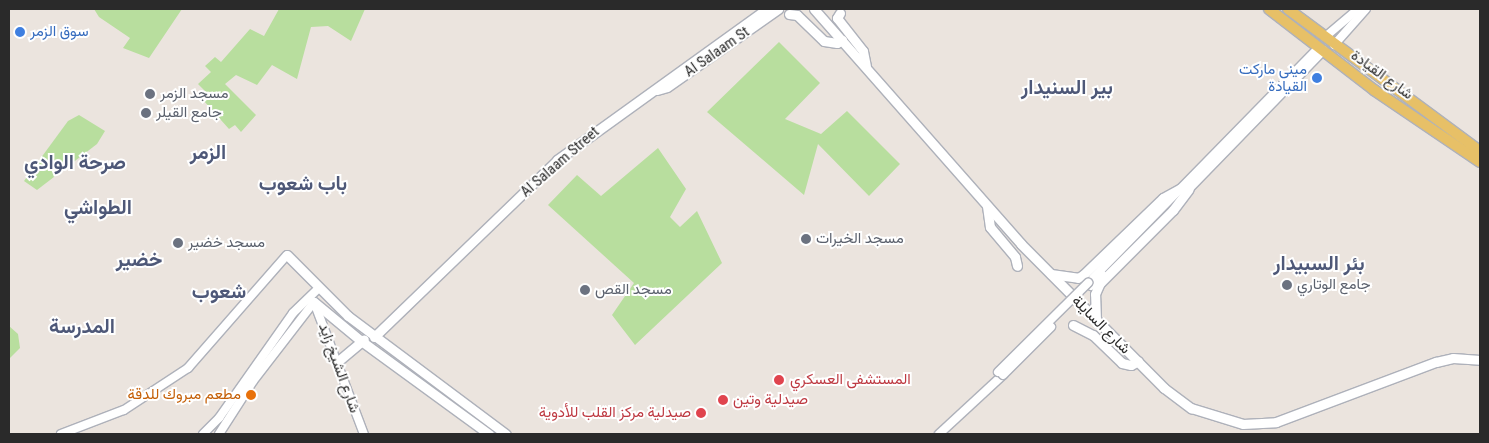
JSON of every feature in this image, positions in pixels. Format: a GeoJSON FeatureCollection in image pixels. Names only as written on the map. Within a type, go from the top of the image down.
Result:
{"type":"FeatureCollection","features":[{"type":"Feature","properties":{"kind":"main road","name":"Al Salaam Street"},"geometry":{"type":"LineString","coordinates":[[374,337],[557,160],[766,9]]}},
{"type":"Feature","properties":{"kind":"main road","name":"Al Salaam St"},"geometry":{"type":"LineString","coordinates":[[654,91],[667,87],[778,9]]}},
{"type":"Feature","properties":{"kind":"main road","name":"شارع السايلة"},"geometry":{"type":"LineString","coordinates":[[814,9],[987,206],[1051,274],[1172,395],[1191,408],[1223,420],[1254,425],[1292,418],[1436,362],[1454,358],[1480,360]]}},
{"type":"Feature","properties":{"kind":"main road","name":"شارع القيادة"},"geometry":{"type":"LineString","coordinates":[[1269,9],[1374,90],[1480,162]]}},
{"type":"Feature","properties":{"kind":"main road","name":"شارع القيادة"},"geometry":{"type":"LineString","coordinates":[[1288,9],[1334,45],[1480,151]]}},
{"type":"Feature","properties":{"kind":"main road"},"geometry":{"type":"LineString","coordinates":[[789,14],[798,16],[824,41],[838,43],[842,40]]}},
{"type":"Feature","properties":{"kind":"main road"},"geometry":{"type":"LineString","coordinates":[[840,14],[837,18],[863,51],[866,66]]}},
{"type":"Feature","properties":{"kind":"main road"},"geometry":{"type":"LineString","coordinates":[[1051,274],[1078,278],[1083,275],[1163,198],[1187,188]]}},
{"type":"Feature","properties":{"kind":"main road"},"geometry":{"type":"LineString","coordinates":[[1096,320],[1095,294],[1100,283],[1173,210],[1187,188]]}},
{"type":"Feature","properties":{"kind":"main road"},"geometry":{"type":"LineString","coordinates":[[987,206],[990,227],[1015,257],[1017,266]]}},
{"type":"Feature","properties":{"kind":"main road"},"geometry":{"type":"LineString","coordinates":[[287,255],[318,289],[374,337],[506,434]]}},
{"type":"Feature","properties":{"kind":"main road"},"geometry":{"type":"LineString","coordinates":[[314,302],[360,340],[489,434]]}},
{"type":"Feature","properties":{"kind":"main road"},"geometry":{"type":"LineString","coordinates":[[1073,325],[1093,335],[1122,363],[1131,365],[1138,361]]}},
{"type":"Feature","properties":{"kind":"main road"},"geometry":{"type":"LineString","coordinates":[[337,362],[360,340],[374,337]]}},
{"type":"Feature","properties":{"kind":"street"},"geometry":{"type":"LineString","coordinates":[[1325,37],[1358,9]]}},
{"type":"Feature","properties":{"kind":"street"},"geometry":{"type":"LineString","coordinates":[[1334,45],[1366,9]]}},
{"type":"Feature","properties":{"kind":"street"},"geometry":{"type":"LineString","coordinates":[[939,434],[1187,188],[1321,49]]}},
{"type":"Feature","properties":{"kind":"street"},"geometry":{"type":"LineString","coordinates":[[61,434],[85,427],[138,402],[188,368],[287,255]]}},
{"type":"Feature","properties":{"kind":"street"},"geometry":{"type":"LineString","coordinates":[[202,434],[219,418],[293,313],[318,289]]}},
{"type":"Feature","properties":{"kind":"street"},"geometry":{"type":"LineString","coordinates":[[219,434],[252,382],[314,302]]}},
{"type":"Feature","properties":{"kind":"street","name":"شارع الشيخ زايد"},"geometry":{"type":"LineString","coordinates":[[314,302],[364,434]]}},
{"type":"Feature","properties":{"kind":"green space"},"geometry":{"type":"Polygon","coordinates":[[[94,9],[182,9],[149,58],[123,48],[130,38],[99,17],[94,9]]]}},
{"type":"Feature","properties":{"kind":"green space"},"geometry":{"type":"Polygon","coordinates":[[[279,9],[365,9],[351,41],[328,26],[311,27],[297,79],[272,65],[257,85],[236,75],[225,84],[256,115],[241,132],[235,125],[229,129],[204,101],[209,95],[198,84],[211,72],[205,66],[215,57],[221,62],[250,29],[264,36],[279,9]]]}},
{"type":"Feature","properties":{"kind":"green space"},"geometry":{"type":"Polygon","coordinates":[[[779,42],[820,83],[785,119],[821,134],[847,111],[900,164],[869,196],[818,144],[804,195],[707,112],[779,42]]]}},
{"type":"Feature","properties":{"kind":"green space"},"geometry":{"type":"Polygon","coordinates":[[[79,115],[105,131],[97,144],[37,190],[24,181],[68,121],[79,115]]]}},
{"type":"Feature","properties":{"kind":"green space"},"geometry":{"type":"Polygon","coordinates":[[[658,148],[686,189],[670,217],[680,227],[697,211],[722,263],[635,345],[612,315],[634,283],[548,205],[577,175],[601,196],[658,148]]]}},
{"type":"Feature","properties":{"kind":"green space"},"geometry":{"type":"Polygon","coordinates":[[[9,326],[18,334],[20,348],[9,359],[9,326]]]}},
{"type":"Feature","properties":{"kind":"place","name":"سوق الزمر"},"geometry":{"type":"Point","coordinates":[20,32]}},
{"type":"Feature","properties":{"kind":"place","name":"ميني ماركت القيادة"},"geometry":{"type":"Point","coordinates":[1317,78]}},
{"type":"Feature","properties":{"kind":"place","name":"مسجد الزمر"},"geometry":{"type":"Point","coordinates":[150,94]}},
{"type":"Feature","properties":{"kind":"place","name":"جامع القيلر"},"geometry":{"type":"Point","coordinates":[146,113]}},
{"type":"Feature","properties":{"kind":"place","name":"مسجد الخيرات"},"geometry":{"type":"Point","coordinates":[806,239]}},
{"type":"Feature","properties":{"kind":"place","name":"مسجد خضير"},"geometry":{"type":"Point","coordinates":[178,243]}},
{"type":"Feature","properties":{"kind":"place","name":"جامع الوتاري"},"geometry":{"type":"Point","coordinates":[1287,285]}},
{"type":"Feature","properties":{"kind":"place","name":"مسجد القص"},"geometry":{"type":"Point","coordinates":[585,290]}},
{"type":"Feature","properties":{"kind":"place","name":"المستشفى العسكري"},"geometry":{"type":"Point","coordinates":[779,380]}},
{"type":"Feature","properties":{"kind":"place","name":"مطعم مبروك للدقة"},"geometry":{"type":"Point","coordinates":[251,395]}},
{"type":"Feature","properties":{"kind":"place","name":"صيدلية وتين"},"geometry":{"type":"Point","coordinates":[723,400]}},
{"type":"Feature","properties":{"kind":"place","name":"صيدلية مركز القلب للأدوية"},"geometry":{"type":"Point","coordinates":[701,413]}},
{"type":"Feature","properties":{"kind":"district","name":"بير السنيدار"},"geometry":{"type":"Point","coordinates":[1067,87]}},
{"type":"Feature","properties":{"kind":"district","name":"الزمر"},"geometry":{"type":"Point","coordinates":[208,152]}},
{"type":"Feature","properties":{"kind":"district","name":"صرحة الوادي"},"geometry":{"type":"Point","coordinates":[75,162]}},
{"type":"Feature","properties":{"kind":"district","name":"باب شعوب"},"geometry":{"type":"Point","coordinates":[303,183]}},
{"type":"Feature","properties":{"kind":"district","name":"الطواشي"},"geometry":{"type":"Point","coordinates":[98,207]}},
{"type":"Feature","properties":{"kind":"district","name":"خضير"},"geometry":{"type":"Point","coordinates":[139,259]}},
{"type":"Feature","properties":{"kind":"district","name":"بئر السبيدار"},"geometry":{"type":"Point","coordinates":[1319,263]}},
{"type":"Feature","properties":{"kind":"district","name":"شعوب"},"geometry":{"type":"Point","coordinates":[219,291]}},
{"type":"Feature","properties":{"kind":"district","name":"المدرسة"},"geometry":{"type":"Point","coordinates":[82,326]}}]}
